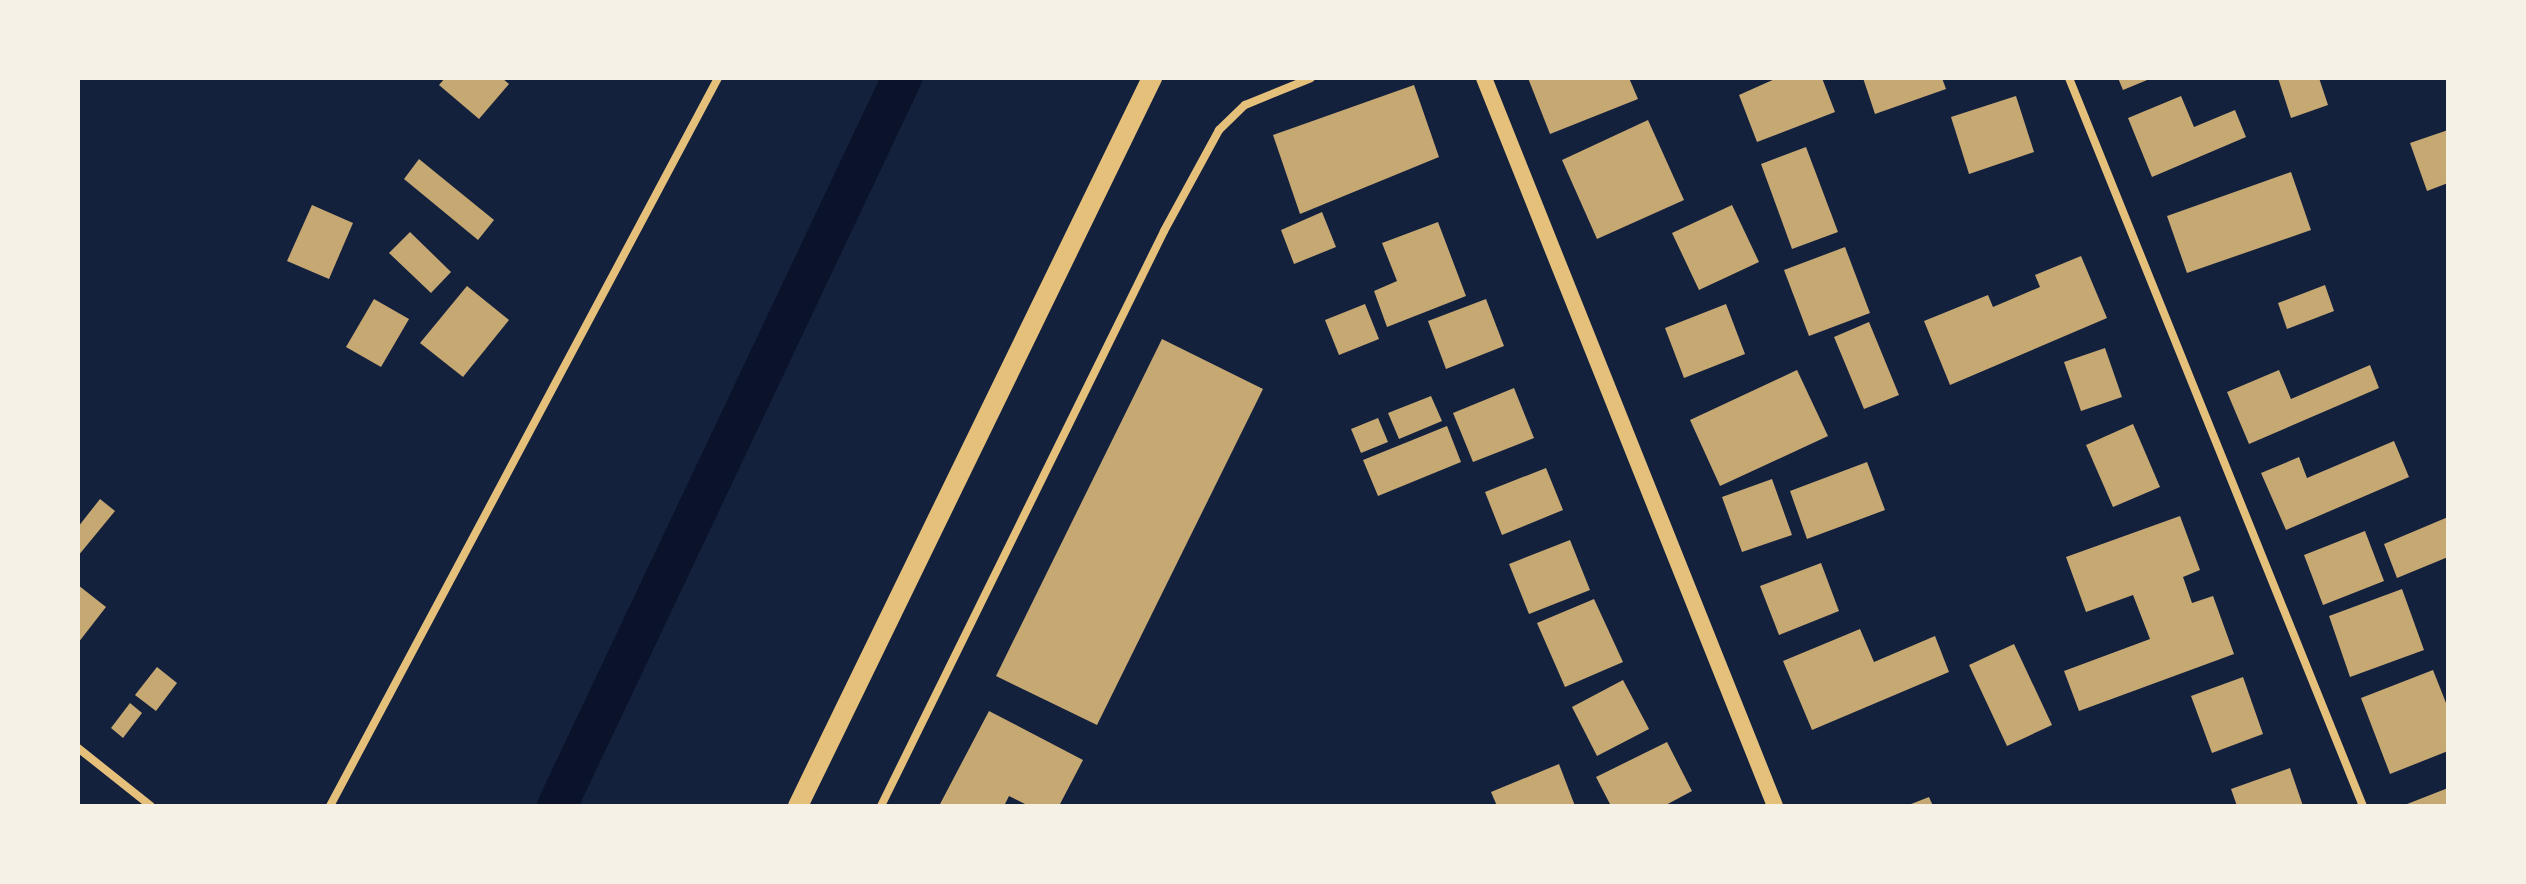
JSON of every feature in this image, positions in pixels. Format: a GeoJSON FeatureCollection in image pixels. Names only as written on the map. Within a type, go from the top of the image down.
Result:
{"type":"FeatureCollection","features":[{"type":"Feature","properties":{"kind":"main road"},"geometry":{"type":"LineString","coordinates":[[798,806],[1152,78]]}},
{"type":"Feature","properties":{"kind":"main road"},"geometry":{"type":"LineString","coordinates":[[1484,78],[1775,806]]}},
{"type":"Feature","properties":{"kind":"street"},"geometry":{"type":"LineString","coordinates":[[330,806],[718,78]]}},
{"type":"Feature","properties":{"kind":"street"},"geometry":{"type":"LineString","coordinates":[[881,806],[1212,142],[1231,115],[1245,105],[1311,78]]}},
{"type":"Feature","properties":{"kind":"street"},"geometry":{"type":"LineString","coordinates":[[2069,78],[2363,806]]}},
{"type":"Feature","properties":{"kind":"street"},"geometry":{"type":"LineString","coordinates":[[78,748],[151,806]]}},
{"type":"Feature","properties":{"kind":"building"},"geometry":{"type":"Polygon","coordinates":[[[445,78],[502,78],[509,84],[479,119],[439,85],[445,78]]]}},
{"type":"Feature","properties":{"kind":"building"},"geometry":{"type":"Polygon","coordinates":[[[1528,78],[1629,78],[1638,99],[1550,134],[1528,78]]]}},
{"type":"Feature","properties":{"kind":"building"},"geometry":{"type":"Polygon","coordinates":[[[1777,78],[1822,78],[1835,112],[1757,142],[1739,95],[1777,78]]]}},
{"type":"Feature","properties":{"kind":"building"},"geometry":{"type":"Polygon","coordinates":[[[1863,78],[1942,78],[1946,89],[1875,114],[1863,78]]]}},
{"type":"Feature","properties":{"kind":"building"},"geometry":{"type":"Polygon","coordinates":[[[2118,78],[2152,78],[2123,90],[2118,78]]]}},
{"type":"Feature","properties":{"kind":"building"},"geometry":{"type":"Polygon","coordinates":[[[2278,78],[2319,78],[2328,105],[2291,118],[2278,78]]]}},
{"type":"Feature","properties":{"kind":"building"},"geometry":{"type":"Polygon","coordinates":[[[1414,85],[1439,157],[1300,214],[1273,135],[1414,85]]]}},
{"type":"Feature","properties":{"kind":"building"},"geometry":{"type":"Polygon","coordinates":[[[2016,96],[2034,152],[1969,174],[1951,117],[2016,96]]]}},
{"type":"Feature","properties":{"kind":"building"},"geometry":{"type":"Polygon","coordinates":[[[2181,96],[2194,127],[2235,110],[2246,137],[2152,177],[2128,118],[2181,96]]]}},
{"type":"Feature","properties":{"kind":"building"},"geometry":{"type":"Polygon","coordinates":[[[1648,120],[1684,200],[1597,239],[1562,160],[1648,120]]]}},
{"type":"Feature","properties":{"kind":"building"},"geometry":{"type":"Polygon","coordinates":[[[2448,130],[2448,183],[2427,191],[2410,143],[2448,130]]]}},
{"type":"Feature","properties":{"kind":"building"},"geometry":{"type":"Polygon","coordinates":[[[1806,147],[1838,232],[1792,249],[1761,164],[1806,147]]]}},
{"type":"Feature","properties":{"kind":"building"},"geometry":{"type":"Polygon","coordinates":[[[419,159],[494,220],[478,240],[404,179],[419,159]]]}},
{"type":"Feature","properties":{"kind":"building"},"geometry":{"type":"Polygon","coordinates":[[[2291,172],[2311,230],[2187,273],[2167,216],[2291,172]]]}},
{"type":"Feature","properties":{"kind":"building"},"geometry":{"type":"Polygon","coordinates":[[[312,205],[353,223],[329,279],[287,261],[312,205]]]}},
{"type":"Feature","properties":{"kind":"building"},"geometry":{"type":"Polygon","coordinates":[[[1732,205],[1759,262],[1699,290],[1672,233],[1732,205]]]}},
{"type":"Feature","properties":{"kind":"building"},"geometry":{"type":"Polygon","coordinates":[[[1322,212],[1336,247],[1294,264],[1281,230],[1322,212]]]}},
{"type":"Feature","properties":{"kind":"building"},"geometry":{"type":"Polygon","coordinates":[[[1438,222],[1466,296],[1387,327],[1374,291],[1397,281],[1382,243],[1438,222]]]}},
{"type":"Feature","properties":{"kind":"building"},"geometry":{"type":"Polygon","coordinates":[[[410,232],[451,272],[431,293],[389,253],[410,232]]]}},
{"type":"Feature","properties":{"kind":"building"},"geometry":{"type":"Polygon","coordinates":[[[1845,247],[1870,313],[1809,336],[1784,270],[1845,247]]]}},
{"type":"Feature","properties":{"kind":"building"},"geometry":{"type":"Polygon","coordinates":[[[2081,256],[2107,318],[1950,385],[1924,321],[1988,295],[1993,307],[2040,287],[2035,275],[2081,256]]]}},
{"type":"Feature","properties":{"kind":"building"},"geometry":{"type":"Polygon","coordinates":[[[2325,285],[2334,311],[2287,329],[2278,303],[2325,285]]]}},
{"type":"Feature","properties":{"kind":"building"},"geometry":{"type":"Polygon","coordinates":[[[467,286],[509,320],[463,377],[420,343],[467,286]]]}},
{"type":"Feature","properties":{"kind":"building"},"geometry":{"type":"Polygon","coordinates":[[[374,299],[409,319],[381,367],[346,347],[374,299]]]}},
{"type":"Feature","properties":{"kind":"building"},"geometry":{"type":"Polygon","coordinates":[[[1486,299],[1504,346],[1446,369],[1428,321],[1486,299]]]}},
{"type":"Feature","properties":{"kind":"building"},"geometry":{"type":"Polygon","coordinates":[[[1365,304],[1379,339],[1339,355],[1325,320],[1365,304]]]}},
{"type":"Feature","properties":{"kind":"building"},"geometry":{"type":"Polygon","coordinates":[[[1726,304],[1745,354],[1684,378],[1665,328],[1726,304]]]}},
{"type":"Feature","properties":{"kind":"building"},"geometry":{"type":"Polygon","coordinates":[[[1869,322],[1899,395],[1864,409],[1834,337],[1869,322]]]}},
{"type":"Feature","properties":{"kind":"building"},"geometry":{"type":"Polygon","coordinates":[[[1162,339],[1263,389],[1097,725],[996,676],[1162,339]]]}},
{"type":"Feature","properties":{"kind":"building"},"geometry":{"type":"Polygon","coordinates":[[[2105,348],[2122,397],[2081,411],[2064,362],[2105,348]]]}},
{"type":"Feature","properties":{"kind":"building"},"geometry":{"type":"Polygon","coordinates":[[[2370,365],[2379,388],[2249,444],[2227,392],[2279,370],[2291,399],[2370,365]]]}},
{"type":"Feature","properties":{"kind":"building"},"geometry":{"type":"Polygon","coordinates":[[[1797,370],[1828,436],[1720,486],[1690,420],[1797,370]]]}},
{"type":"Feature","properties":{"kind":"building"},"geometry":{"type":"Polygon","coordinates":[[[1514,388],[1534,438],[1473,462],[1453,413],[1514,388]]]}},
{"type":"Feature","properties":{"kind":"building"},"geometry":{"type":"Polygon","coordinates":[[[1431,396],[1442,421],[1399,439],[1388,413],[1431,396]]]}},
{"type":"Feature","properties":{"kind":"building"},"geometry":{"type":"Polygon","coordinates":[[[1378,418],[1388,442],[1361,453],[1351,429],[1378,418]]]}},
{"type":"Feature","properties":{"kind":"building"},"geometry":{"type":"Polygon","coordinates":[[[2133,424],[2160,487],[2113,507],[2086,445],[2133,424]]]}},
{"type":"Feature","properties":{"kind":"building"},"geometry":{"type":"Polygon","coordinates":[[[1447,426],[1461,462],[1378,496],[1363,460],[1447,426]]]}},
{"type":"Feature","properties":{"kind":"building"},"geometry":{"type":"Polygon","coordinates":[[[2394,441],[2409,477],[2286,530],[2261,473],[2299,457],[2307,478],[2394,441]]]}},
{"type":"Feature","properties":{"kind":"building"},"geometry":{"type":"Polygon","coordinates":[[[1867,462],[1885,510],[1807,539],[1790,491],[1867,462]]]}},
{"type":"Feature","properties":{"kind":"building"},"geometry":{"type":"Polygon","coordinates":[[[1546,468],[1563,510],[1502,535],[1485,492],[1546,468]]]}},
{"type":"Feature","properties":{"kind":"building"},"geometry":{"type":"Polygon","coordinates":[[[1772,479],[1792,535],[1742,552],[1722,497],[1772,479]]]}},
{"type":"Feature","properties":{"kind":"building"},"geometry":{"type":"Polygon","coordinates":[[[100,499],[115,511],[78,556],[78,527],[100,499]]]}},
{"type":"Feature","properties":{"kind":"building"},"geometry":{"type":"Polygon","coordinates":[[[2180,516],[2200,570],[2183,577],[2192,603],[2213,596],[2234,654],[2079,711],[2064,671],[2150,639],[2133,595],[2086,612],[2066,557],[2180,516]]]}},
{"type":"Feature","properties":{"kind":"building"},"geometry":{"type":"Polygon","coordinates":[[[2448,517],[2448,557],[2397,578],[2384,544],[2448,517]]]}},
{"type":"Feature","properties":{"kind":"building"},"geometry":{"type":"Polygon","coordinates":[[[2365,531],[2384,581],[2323,605],[2304,555],[2365,531]]]}},
{"type":"Feature","properties":{"kind":"building"},"geometry":{"type":"Polygon","coordinates":[[[1570,540],[1590,590],[1529,614],[1509,564],[1570,540]]]}},
{"type":"Feature","properties":{"kind":"building"},"geometry":{"type":"Polygon","coordinates":[[[1821,563],[1839,611],[1779,635],[1760,586],[1821,563]]]}},
{"type":"Feature","properties":{"kind":"building"},"geometry":{"type":"Polygon","coordinates":[[[78,585],[106,607],[78,643],[78,585]]]}},
{"type":"Feature","properties":{"kind":"building"},"geometry":{"type":"Polygon","coordinates":[[[2402,589],[2424,650],[2350,677],[2329,616],[2402,589]]]}},
{"type":"Feature","properties":{"kind":"building"},"geometry":{"type":"Polygon","coordinates":[[[1594,599],[1623,662],[1565,687],[1537,623],[1594,599]]]}},
{"type":"Feature","properties":{"kind":"building"},"geometry":{"type":"Polygon","coordinates":[[[1860,629],[1874,662],[1935,636],[1949,672],[1812,730],[1783,661],[1860,629]]]}},
{"type":"Feature","properties":{"kind":"building"},"geometry":{"type":"Polygon","coordinates":[[[2014,644],[2052,725],[2007,746],[1969,665],[2014,644]]]}},
{"type":"Feature","properties":{"kind":"building"},"geometry":{"type":"Polygon","coordinates":[[[157,667],[177,683],[156,711],[135,695],[157,667]]]}},
{"type":"Feature","properties":{"kind":"building"},"geometry":{"type":"Polygon","coordinates":[[[2433,670],[2448,708],[2448,751],[2390,774],[2361,698],[2433,670]]]}},
{"type":"Feature","properties":{"kind":"building"},"geometry":{"type":"Polygon","coordinates":[[[2243,677],[2263,734],[2212,753],[2191,696],[2243,677]]]}},
{"type":"Feature","properties":{"kind":"building"},"geometry":{"type":"Polygon","coordinates":[[[1623,680],[1649,729],[1597,756],[1572,707],[1623,680]]]}},
{"type":"Feature","properties":{"kind":"building"},"geometry":{"type":"Polygon","coordinates":[[[130,703],[142,713],[123,738],[111,728],[130,703]]]}},
{"type":"Feature","properties":{"kind":"building"},"geometry":{"type":"Polygon","coordinates":[[[989,711],[1083,760],[1059,806],[1029,806],[1009,796],[1004,806],[939,806],[989,711]]]}},
{"type":"Feature","properties":{"kind":"building"},"geometry":{"type":"Polygon","coordinates":[[[1667,742],[1692,791],[1664,806],[1611,806],[1596,777],[1667,742]]]}},
{"type":"Feature","properties":{"kind":"building"},"geometry":{"type":"Polygon","coordinates":[[[1559,764],[1575,806],[1497,806],[1491,792],[1559,764]]]}},
{"type":"Feature","properties":{"kind":"building"},"geometry":{"type":"Polygon","coordinates":[[[2290,768],[2303,806],[2237,806],[2231,789],[2290,768]]]}},
{"type":"Feature","properties":{"kind":"building"},"geometry":{"type":"Polygon","coordinates":[[[2448,788],[2448,806],[2402,806],[2448,788]]]}},
{"type":"Feature","properties":{"kind":"building"},"geometry":{"type":"Polygon","coordinates":[[[1929,797],[1933,806],[1906,806],[1929,797]]]}},
{"type":"Feature","properties":{"kind":"waterway"},"geometry":{"type":"LineString","coordinates":[[557,806],[902,78]]}}]}
